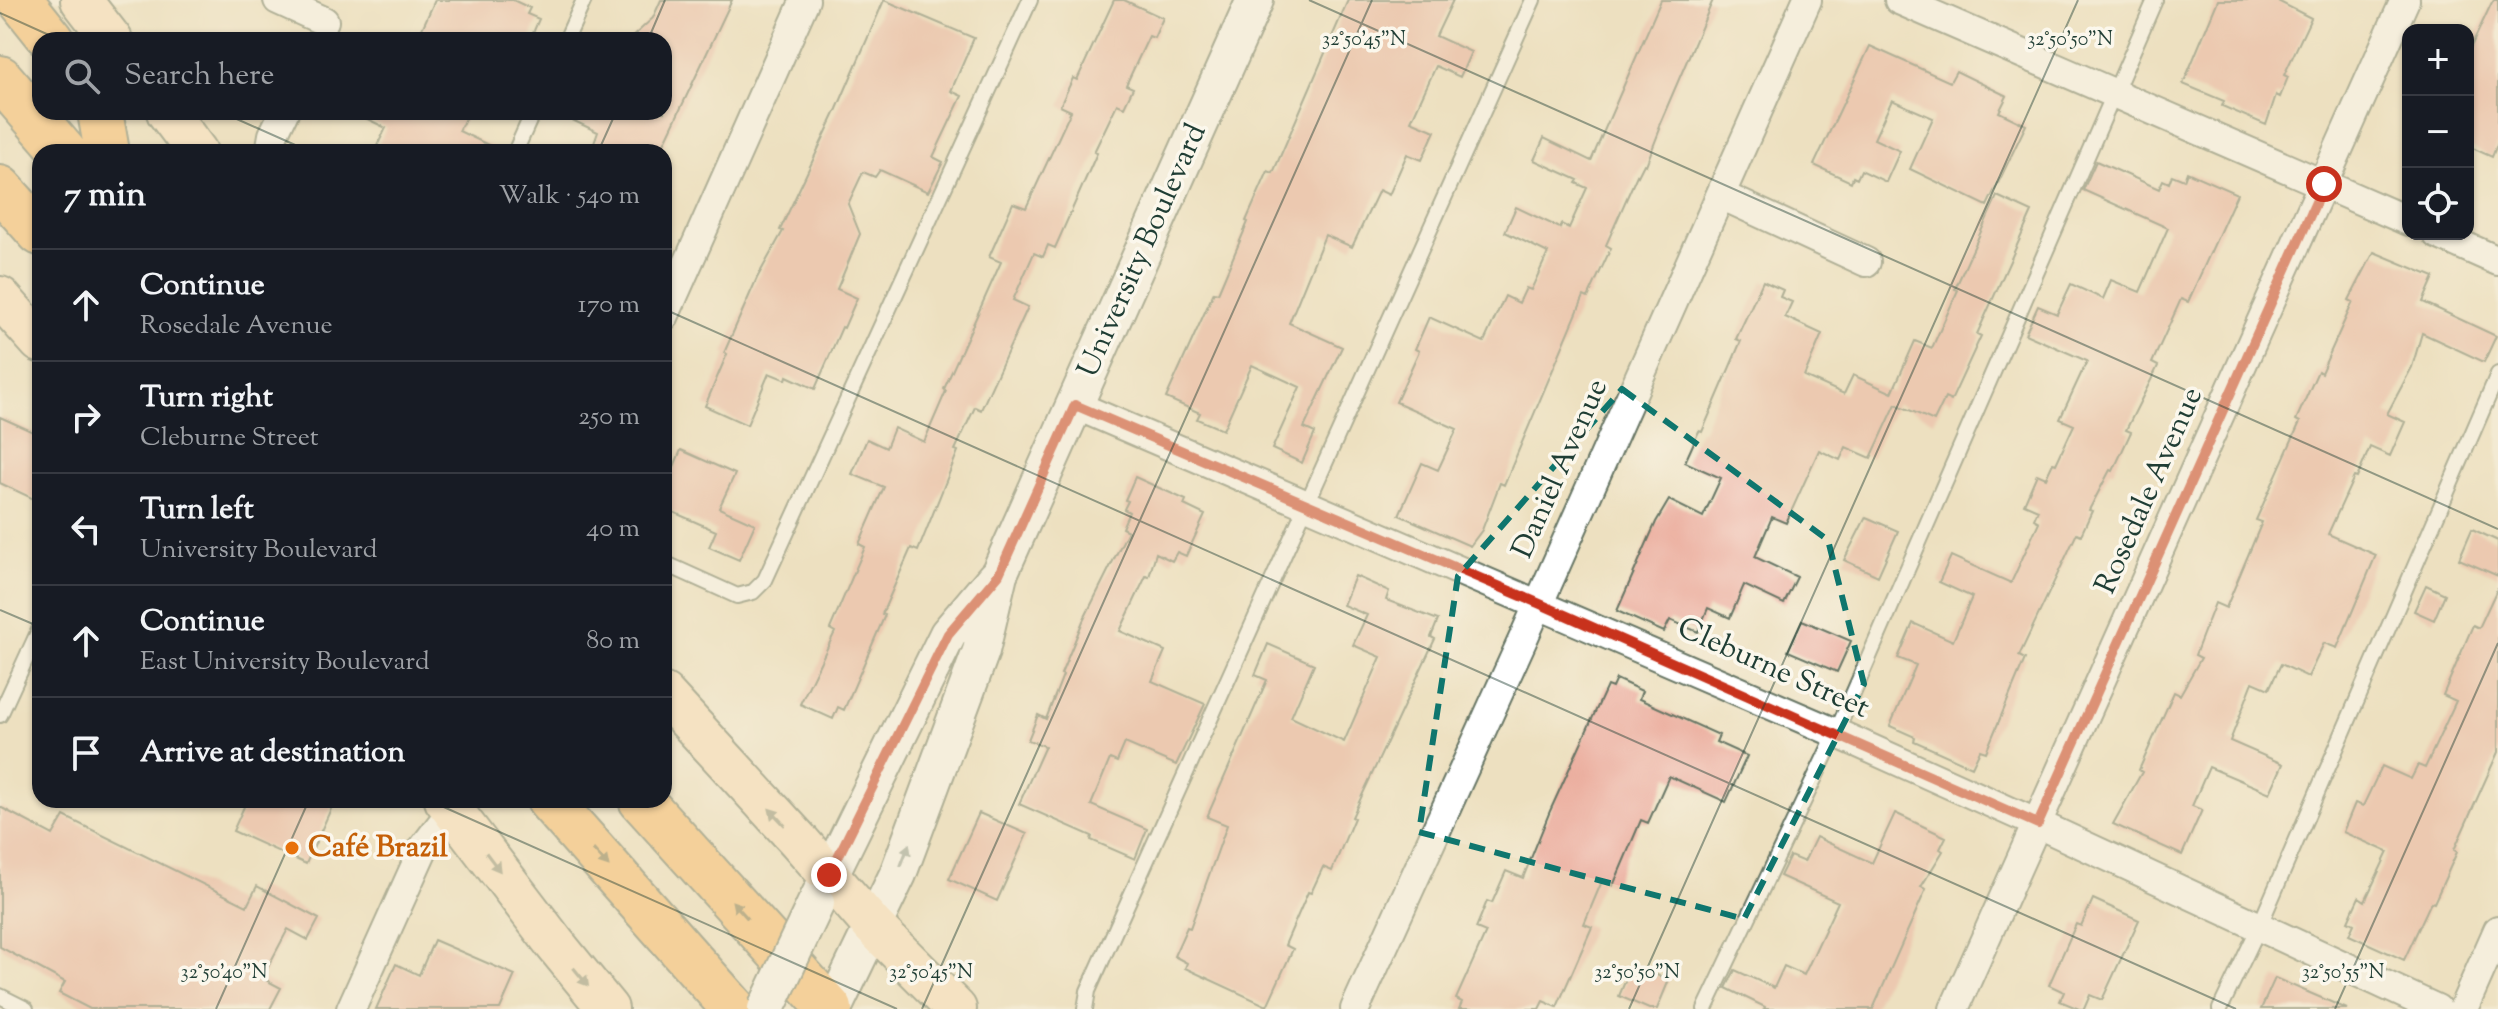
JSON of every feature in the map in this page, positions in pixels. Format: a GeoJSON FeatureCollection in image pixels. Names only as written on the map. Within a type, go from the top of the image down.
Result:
{"type":"FeatureCollection","features":[{"type":"Feature","properties":{"kind":"highway"},"geometry":{"type":"LineString","coordinates":[[20,0],[46,32]]}},
{"type":"Feature","properties":{"kind":"highway"},"geometry":{"type":"LineString","coordinates":[[0,78],[32,115]]}},
{"type":"Feature","properties":{"kind":"highway"},"geometry":{"type":"LineString","coordinates":[[36,120],[57,144]]}},
{"type":"Feature","properties":{"kind":"highway"},"geometry":{"type":"LineString","coordinates":[[101,120],[106,144]]}},
{"type":"Feature","properties":{"kind":"highway"},"geometry":{"type":"LineString","coordinates":[[0,188],[32,224]]}},
{"type":"Feature","properties":{"kind":"highway"},"geometry":{"type":"LineString","coordinates":[[556,808],[734,1009]]}},
{"type":"Feature","properties":{"kind":"highway"},"geometry":{"type":"LineString","coordinates":[[648,808],[831,1009]]}},
{"type":"Feature","properties":{"kind":"main road"},"geometry":{"type":"LineString","coordinates":[[81,0],[106,32]]}},
{"type":"Feature","properties":{"kind":"main road"},"geometry":{"type":"LineString","coordinates":[[173,120],[191,144]]}},
{"type":"Feature","properties":{"kind":"main road"},"geometry":{"type":"LineString","coordinates":[[0,297],[32,333]]}},
{"type":"Feature","properties":{"kind":"main road"},"geometry":{"type":"LineString","coordinates":[[672,704],[823,889],[867,938],[956,1009]]}},
{"type":"Feature","properties":{"kind":"main road"},"geometry":{"type":"LineString","coordinates":[[451,808],[608,1009]]}},
{"type":"Feature","properties":{"kind":"street"},"geometry":{"type":"LineString","coordinates":[[278,0],[324,20]]}},
{"type":"Feature","properties":{"kind":"street"},"geometry":{"type":"LineString","coordinates":[[672,299],[805,0]]}},
{"type":"Feature","properties":{"kind":"street","name":"University Boulevard"},"geometry":{"type":"LineString","coordinates":[[831,1009],[898,874],[981,651],[999,574],[1255,0]]}},
{"type":"Feature","properties":{"kind":"street","name":"Daniel Avenue"},"geometry":{"type":"LineString","coordinates":[[1355,1009],[1807,0]]}},
{"type":"Feature","properties":{"kind":"street"},"geometry":{"type":"LineString","coordinates":[[1899,0],[2402,218]]}},
{"type":"Feature","properties":{"kind":"street","name":"Rosedale Avenue"},"geometry":{"type":"LineString","coordinates":[[1954,1009],[2405,0]]}},
{"type":"Feature","properties":{"kind":"street"},"geometry":{"type":"LineString","coordinates":[[271,144],[280,120]]}},
{"type":"Feature","properties":{"kind":"street"},"geometry":{"type":"LineString","coordinates":[[1721,195],[1866,262]]}},
{"type":"Feature","properties":{"kind":"street"},"geometry":{"type":"LineString","coordinates":[[2451,240],[2498,261]]}},
{"type":"Feature","properties":{"kind":"street","name":"Cleburne Street"},"geometry":{"type":"LineString","coordinates":[[1075,405],[1836,733],[2437,1009]]}},
{"type":"Feature","properties":{"kind":"street"},"geometry":{"type":"LineString","coordinates":[[766,1009],[948,634],[999,574]]}},
{"type":"Feature","properties":{"kind":"street"},"geometry":{"type":"LineString","coordinates":[[351,1009],[424,847],[447,808]]}},
{"type":"Feature","properties":{"kind":"street"},"geometry":{"type":"LineString","coordinates":[[2463,1009],[2498,930]]}},
{"type":"Feature","properties":{"kind":"lane"},"geometry":{"type":"LineString","coordinates":[[570,32],[584,0]]}},
{"type":"Feature","properties":{"kind":"lane"},"geometry":{"type":"LineString","coordinates":[[672,567],[737,596],[753,592],[765,580],[1030,0]]}},
{"type":"Feature","properties":{"kind":"lane"},"geometry":{"type":"LineString","coordinates":[[1085,1009],[1088,991],[1533,0]]}},
{"type":"Feature","properties":{"kind":"lane"},"geometry":{"type":"LineString","coordinates":[[1705,1009],[1836,733],[2155,0]]}},
{"type":"Feature","properties":{"kind":"lane"},"geometry":{"type":"LineString","coordinates":[[519,144],[529,120]]}},
{"type":"Feature","properties":{"kind":"lane"},"geometry":{"type":"LineString","coordinates":[[2220,1009],[2259,927],[2498,374]]}},
{"type":"Feature","properties":{"kind":"lane"},"geometry":{"type":"LineString","coordinates":[[0,715],[32,645]]}},
{"type":"Feature","properties":{"kind":"lane"},"geometry":{"type":"LineString","coordinates":[[0,996],[26,1009]]}},
{"type":"Feature","properties":{"kind":"highlighted area"},"geometry":{"type":"Polygon","coordinates":[[[1622,389],[1828,540],[1864,684],[1744,919],[1419,832],[1458,576],[1622,389]]]}},
{"type":"Feature","properties":{"kind":"building"},"geometry":{"type":"Polygon","coordinates":[[[435,0],[513,0],[530,8],[527,14],[539,19],[533,32],[421,32],[435,0]]]}},
{"type":"Feature","properties":{"kind":"building"},"geometry":{"type":"Polygon","coordinates":[[[661,0],[732,0],[664,144],[594,144],[598,132],[572,120],[672,120],[672,32],[638,32],[653,18],[661,0]]]}},
{"type":"Feature","properties":{"kind":"building"},"geometry":{"type":"Polygon","coordinates":[[[884,0],[974,38],[951,91],[962,96],[933,157],[943,162],[928,192],[880,170],[875,177],[863,172],[848,204],[860,234],[837,289],[857,298],[844,328],[815,389],[787,376],[786,380],[769,373],[747,425],[705,406],[757,278],[783,231],[780,230],[884,0]]]}},
{"type":"Feature","properties":{"kind":"building"},"geometry":{"type":"Polygon","coordinates":[[[1114,0],[1124,0],[1163,18],[1154,38],[1149,36],[1126,85],[1133,88],[1124,107],[1117,104],[1094,152],[1097,153],[1055,248],[1048,245],[1043,257],[1034,253],[1013,300],[1028,307],[981,410],[975,407],[955,450],[958,451],[918,551],[911,548],[844,710],[838,707],[833,719],[800,704],[835,632],[830,629],[865,547],[859,544],[884,487],[852,474],[867,439],[886,448],[894,428],[924,442],[946,391],[944,389],[1001,262],[989,257],[1013,203],[1026,208],[1071,111],[1060,106],[1073,78],[1077,80],[1114,0]]]}},
{"type":"Feature","properties":{"kind":"building"},"geometry":{"type":"Polygon","coordinates":[[[1348,0],[1453,0],[1436,36],[1471,52],[1460,77],[1436,66],[1411,121],[1435,131],[1422,160],[1407,154],[1389,195],[1379,190],[1352,247],[1325,235],[1289,323],[1342,347],[1304,428],[1315,433],[1302,463],[1272,449],[1300,387],[1252,365],[1223,430],[1197,419],[1200,413],[1166,398],[1214,292],[1218,293],[1268,171],[1273,173],[1348,0]]]}},
{"type":"Feature","properties":{"kind":"building"},"geometry":{"type":"Polygon","coordinates":[[[1661,0],[1713,0],[1658,128],[1646,165],[1637,175],[1606,245],[1611,248],[1588,298],[1584,296],[1504,485],[1500,483],[1482,530],[1470,546],[1399,515],[1422,463],[1438,470],[1457,429],[1396,402],[1419,351],[1415,349],[1429,317],[1484,342],[1505,296],[1519,303],[1526,288],[1531,290],[1548,253],[1505,232],[1516,207],[1560,228],[1561,224],[1569,228],[1587,188],[1576,183],[1578,180],[1534,160],[1544,138],[1591,161],[1661,0]]]}},
{"type":"Feature","properties":{"kind":"building"},"geometry":{"type":"Polygon","coordinates":[[[2218,0],[2276,0],[2311,18],[2284,75],[2288,77],[2280,97],[2276,95],[2266,125],[2222,106],[2224,101],[2183,84],[2218,0]]]}},
{"type":"Feature","properties":{"kind":"building"},"geometry":{"type":"Polygon","coordinates":[[[2493,0],[2498,0],[2498,142],[2492,157],[2474,149],[2474,40],[2493,0]]]}},
{"type":"Feature","properties":{"kind":"building"},"geometry":{"type":"Polygon","coordinates":[[[1870,46],[1950,82],[1956,71],[2007,96],[1999,112],[2026,125],[1987,206],[1910,169],[1933,118],[1892,100],[1874,139],[1900,151],[1886,182],[1861,170],[1857,179],[1853,177],[1851,182],[1814,165],[1870,46]]]}},
{"type":"Feature","properties":{"kind":"building"},"geometry":{"type":"Polygon","coordinates":[[[370,120],[464,120],[459,131],[486,144],[378,144],[386,128],[370,120]]]}},
{"type":"Feature","properties":{"kind":"building"},"geometry":{"type":"Polygon","coordinates":[[[2096,161],[2159,189],[2163,180],[2169,183],[2172,175],[2184,180],[2187,172],[2237,194],[2188,302],[2181,299],[2152,363],[2158,366],[2126,430],[2131,432],[2113,471],[2110,470],[2089,510],[2092,511],[2081,535],[2077,533],[2019,656],[2025,659],[1986,752],[1980,750],[1972,767],[1914,741],[1915,737],[1890,726],[1916,665],[1898,658],[1913,623],[1953,641],[1972,597],[1939,582],[1951,556],[2011,583],[2039,522],[2034,519],[2038,510],[2024,504],[2037,474],[2046,478],[2053,463],[2056,464],[2074,425],[2060,419],[2087,361],[2025,334],[2038,306],[2057,314],[2071,284],[2103,299],[2111,280],[2140,292],[2168,228],[2083,190],[2096,161]]]}},
{"type":"Feature","properties":{"kind":"building"},"geometry":{"type":"Polygon","coordinates":[[[1997,196],[2032,212],[1977,334],[1981,336],[1951,401],[1945,398],[1934,421],[1896,404],[1871,458],[1846,447],[1840,460],[1819,450],[1786,523],[1772,517],[1755,557],[1797,577],[1784,604],[1744,585],[1730,618],[1708,608],[1698,632],[1670,620],[1664,632],[1617,611],[1656,522],[1669,500],[1703,517],[1721,478],[1685,462],[1699,431],[1702,432],[1741,341],[1736,339],[1763,281],[1783,290],[1780,297],[1792,302],[1785,317],[1822,334],[1804,376],[1844,394],[1853,375],[1892,393],[1915,341],[1932,348],[1997,196]]]}},
{"type":"Feature","properties":{"kind":"building"},"geometry":{"type":"Polygon","coordinates":[[[2374,252],[2434,277],[2423,302],[2496,336],[2484,362],[2422,333],[2412,367],[2387,414],[2405,422],[2390,456],[2370,447],[2328,534],[2376,555],[2337,648],[2324,643],[2308,677],[2281,664],[2269,689],[2253,682],[2230,741],[2283,764],[2270,793],[2209,767],[2192,806],[2202,810],[2182,855],[2113,824],[2142,772],[2139,770],[2174,692],[2180,695],[2201,658],[2195,655],[2215,603],[2226,608],[2262,522],[2256,520],[2300,422],[2296,420],[2318,371],[2321,373],[2353,302],[2349,300],[2374,252]]]}},
{"type":"Feature","properties":{"kind":"building"},"geometry":{"type":"Polygon","coordinates":[[[0,417],[32,431],[32,498],[0,483],[0,417]]]}},
{"type":"Feature","properties":{"kind":"building"},"geometry":{"type":"Polygon","coordinates":[[[681,450],[735,474],[719,508],[755,524],[739,560],[709,547],[716,531],[672,512],[672,471],[681,450]]]}},
{"type":"Feature","properties":{"kind":"building"},"geometry":{"type":"Polygon","coordinates":[[[1135,477],[1186,500],[1184,505],[1205,515],[1186,556],[1177,552],[1172,561],[1156,553],[1149,577],[1146,576],[1120,631],[1165,651],[1152,681],[1205,704],[1176,765],[1125,743],[1117,762],[1110,759],[1091,805],[1147,829],[1135,859],[1019,804],[1045,746],[1028,740],[1038,715],[1046,719],[1083,621],[1128,531],[1122,528],[1129,512],[1124,509],[1128,501],[1125,500],[1135,477]]]}},
{"type":"Feature","properties":{"kind":"building"},"geometry":{"type":"Polygon","coordinates":[[[1866,517],[1898,531],[1878,576],[1844,560],[1866,517]]]}},
{"type":"Feature","properties":{"kind":"building"},"geometry":{"type":"Polygon","coordinates":[[[2472,529],[2498,541],[2498,576],[2459,559],[2472,529]]]}},
{"type":"Feature","properties":{"kind":"building"},"geometry":{"type":"Polygon","coordinates":[[[1355,576],[1389,591],[1386,600],[1438,620],[1431,637],[1435,639],[1352,817],[1332,871],[1323,867],[1311,893],[1308,892],[1285,945],[1293,949],[1267,1006],[1185,968],[1187,963],[1174,956],[1187,927],[1190,928],[1227,825],[1207,817],[1267,680],[1255,675],[1268,644],[1314,664],[1291,717],[1344,742],[1381,657],[1353,645],[1367,615],[1343,605],[1355,576]]]}},
{"type":"Feature","properties":{"kind":"building"},"geometry":{"type":"Polygon","coordinates":[[[2426,585],[2445,594],[2434,620],[2414,611],[2426,585]]]}},
{"type":"Feature","properties":{"kind":"building"},"geometry":{"type":"Polygon","coordinates":[[[2498,587],[2498,752],[2434,903],[2431,902],[2404,960],[2349,935],[2354,924],[2348,921],[2359,897],[2365,901],[2388,852],[2343,832],[2355,803],[2363,806],[2382,766],[2411,779],[2418,765],[2425,768],[2456,701],[2443,695],[2473,625],[2479,628],[2498,587]]]}},
{"type":"Feature","properties":{"kind":"building"},"geometry":{"type":"Polygon","coordinates":[[[1802,620],[1851,641],[1837,672],[1788,651],[1802,620]]]}},
{"type":"Feature","properties":{"kind":"building"},"geometry":{"type":"Polygon","coordinates":[[[1616,679],[1642,691],[1639,699],[1719,735],[1716,742],[1747,756],[1726,802],[1669,776],[1648,823],[1641,820],[1613,886],[1602,881],[1584,924],[1592,927],[1557,1007],[1543,1001],[1539,1009],[1459,1009],[1462,1002],[1456,999],[1486,932],[1476,928],[1487,901],[1492,903],[1506,871],[1523,878],[1607,686],[1612,688],[1616,679]]]}},
{"type":"Feature","properties":{"kind":"building"},"geometry":{"type":"Polygon","coordinates":[[[0,807],[53,835],[64,816],[247,906],[257,886],[319,919],[308,940],[288,929],[262,978],[281,988],[270,1009],[90,1009],[59,993],[65,982],[0,947],[0,807]]]}},
{"type":"Feature","properties":{"kind":"building","name":"Café Brazil"},"geometry":{"type":"Polygon","coordinates":[[[243,808],[331,808],[306,864],[233,831],[243,808]]]}},
{"type":"Feature","properties":{"kind":"building"},"geometry":{"type":"Polygon","coordinates":[[[979,813],[1027,834],[997,901],[949,879],[979,813]]]}},
{"type":"Feature","properties":{"kind":"building"},"geometry":{"type":"Polygon","coordinates":[[[1895,813],[1946,837],[1940,849],[1943,851],[1921,887],[1926,889],[1873,1009],[1764,1009],[1726,988],[1735,970],[1774,988],[1784,966],[1804,975],[1838,902],[1780,876],[1790,856],[1804,862],[1816,837],[1872,863],[1895,813]]]}},
{"type":"Feature","properties":{"kind":"building"},"geometry":{"type":"Polygon","coordinates":[[[2093,899],[2139,920],[2102,1000],[2090,995],[2084,1009],[2079,1009],[2060,1001],[2064,992],[2049,985],[2076,924],[2081,926],[2093,899]]]}},
{"type":"Feature","properties":{"kind":"building"},"geometry":{"type":"Polygon","coordinates":[[[434,940],[515,975],[500,1009],[376,1009],[396,964],[419,975],[434,940]]]}},
{"type":"Feature","properties":{"kind":"building"},"geometry":{"type":"Polygon","coordinates":[[[1632,965],[1669,980],[1657,1009],[1649,1009],[1619,996],[1632,965]]]}},
{"type":"Feature","properties":{"kind":"building"},"geometry":{"type":"Polygon","coordinates":[[[2275,978],[2347,1009],[2261,1009],[2275,978]]]}},
{"type":"Feature","properties":{"kind":"place","name":"Café Brazil"},"geometry":{"type":"Point","coordinates":[292,848]}},
{"type":"Feature","properties":{"kind":"route"},"geometry":{"type":"LineString","coordinates":[[829,875],[948,634],[999,574],[1075,405],[1538,603],[2038,824],[2324,184]]}}]}
